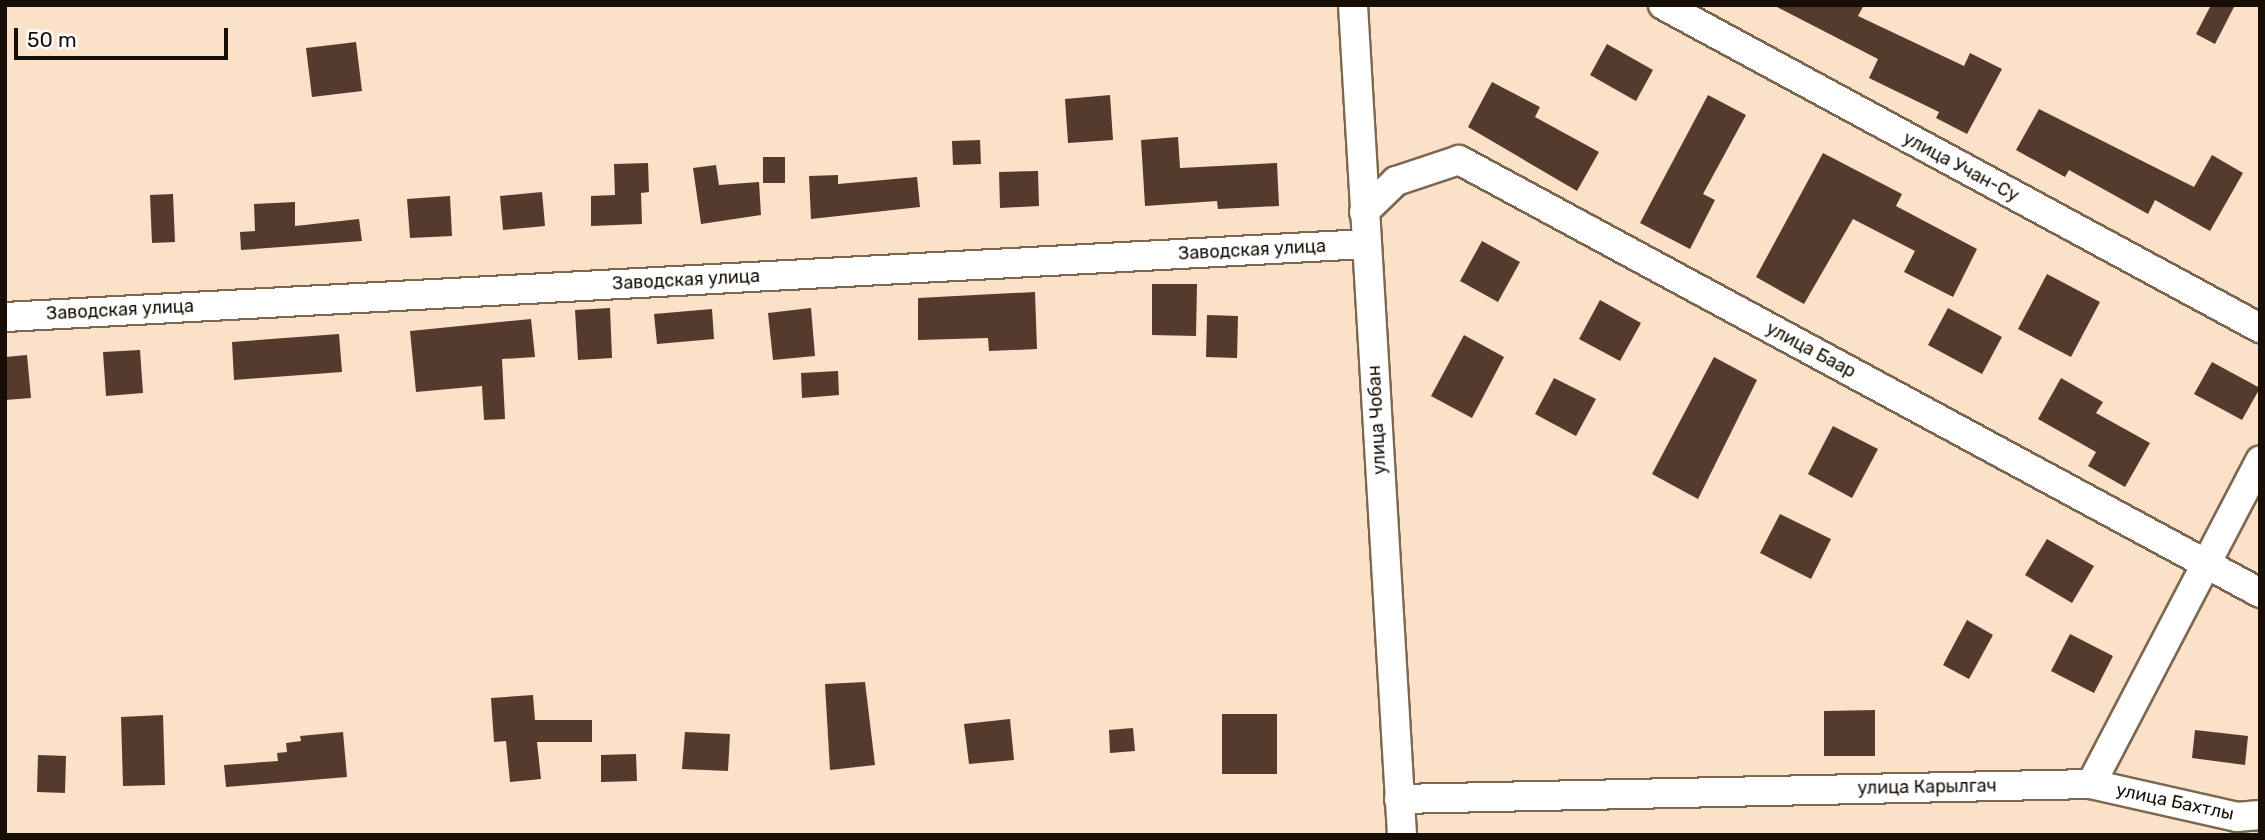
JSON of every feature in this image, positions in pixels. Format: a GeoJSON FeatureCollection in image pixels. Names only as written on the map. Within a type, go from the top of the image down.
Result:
{"type":"FeatureCollection","features":[{"type":"Feature","properties":{"kind":"street","name":"улица Чобан"},"geometry":{"type":"LineString","coordinates":[[1353,5],[1402,835]]}},
{"type":"Feature","properties":{"kind":"street","name":"улица Учан-Су"},"geometry":{"type":"LineString","coordinates":[[1663,5],[2260,328]]}},
{"type":"Feature","properties":{"kind":"street","name":"улица Баар"},"geometry":{"type":"LineString","coordinates":[[1364,212],[1396,181],[1459,160],[2260,593]]}},
{"type":"Feature","properties":{"kind":"street","name":"Заводская улица"},"geometry":{"type":"LineString","coordinates":[[5,317],[1366,244]]}},
{"type":"Feature","properties":{"kind":"street"},"geometry":{"type":"LineString","coordinates":[[2091,784],[2203,562],[2260,461]]}},
{"type":"Feature","properties":{"kind":"street","name":"улица Карылгач"},"geometry":{"type":"LineString","coordinates":[[1399,799],[2091,784]]}},
{"type":"Feature","properties":{"kind":"street","name":"улица Бахтлы"},"geometry":{"type":"LineString","coordinates":[[2091,784],[2245,822]]}},
{"type":"Feature","properties":{"kind":"building"},"geometry":{"type":"Polygon","coordinates":[[[1773,5],[1864,5],[1858,16],[1964,66],[1970,53],[2002,69],[1967,134],[1936,118],[1939,112],[1869,78],[1878,59],[1773,5]]]}},
{"type":"Feature","properties":{"kind":"building"},"geometry":{"type":"Polygon","coordinates":[[[2211,5],[2235,5],[2215,44],[2196,34],[2211,5]]]}},
{"type":"Feature","properties":{"kind":"building"},"geometry":{"type":"Polygon","coordinates":[[[356,42],[362,91],[312,97],[306,48],[356,42]]]}},
{"type":"Feature","properties":{"kind":"building"},"geometry":{"type":"Polygon","coordinates":[[[1607,44],[1653,70],[1636,101],[1590,75],[1607,44]]]}},
{"type":"Feature","properties":{"kind":"building"},"geometry":{"type":"Polygon","coordinates":[[[1492,82],[1540,107],[1535,117],[1599,152],[1577,191],[1468,127],[1492,82]]]}},
{"type":"Feature","properties":{"kind":"building"},"geometry":{"type":"Polygon","coordinates":[[[1110,95],[1113,140],[1068,143],[1065,99],[1110,95]]]}},
{"type":"Feature","properties":{"kind":"building"},"geometry":{"type":"Polygon","coordinates":[[[1708,95],[1746,115],[1703,194],[1715,200],[1690,249],[1640,223],[1708,95]]]}},
{"type":"Feature","properties":{"kind":"building"},"geometry":{"type":"Polygon","coordinates":[[[2039,109],[2194,187],[2212,155],[2243,173],[2210,231],[2155,200],[2148,214],[2069,170],[2065,177],[2016,150],[2039,109]]]}},
{"type":"Feature","properties":{"kind":"building"},"geometry":{"type":"Polygon","coordinates":[[[1178,137],[1180,168],[1277,163],[1279,206],[1218,209],[1217,201],[1145,206],[1141,140],[1178,137]]]}},
{"type":"Feature","properties":{"kind":"building"},"geometry":{"type":"Polygon","coordinates":[[[980,140],[981,164],[953,165],[952,141],[980,140]]]}},
{"type":"Feature","properties":{"kind":"building"},"geometry":{"type":"Polygon","coordinates":[[[1823,153],[1902,194],[1896,206],[1977,249],[1953,297],[1904,272],[1915,251],[1853,219],[1804,304],[1756,277],[1823,153]]]}},
{"type":"Feature","properties":{"kind":"building"},"geometry":{"type":"Polygon","coordinates":[[[763,157],[785,157],[785,183],[763,183],[763,157]]]}},
{"type":"Feature","properties":{"kind":"building"},"geometry":{"type":"Polygon","coordinates":[[[648,163],[649,192],[641,193],[642,224],[591,226],[591,196],[615,195],[614,164],[648,163]]]}},
{"type":"Feature","properties":{"kind":"building"},"geometry":{"type":"Polygon","coordinates":[[[716,165],[719,185],[759,182],[761,215],[701,224],[693,168],[716,165]]]}},
{"type":"Feature","properties":{"kind":"building"},"geometry":{"type":"Polygon","coordinates":[[[1038,171],[1039,206],[1000,208],[999,172],[1038,171]]]}},
{"type":"Feature","properties":{"kind":"building"},"geometry":{"type":"Polygon","coordinates":[[[838,175],[838,184],[917,177],[920,207],[811,219],[809,176],[838,175]]]}},
{"type":"Feature","properties":{"kind":"building"},"geometry":{"type":"Polygon","coordinates":[[[542,192],[545,226],[503,230],[500,196],[542,192]]]}},
{"type":"Feature","properties":{"kind":"building"},"geometry":{"type":"Polygon","coordinates":[[[173,194],[175,242],[152,243],[150,195],[173,194]]]}},
{"type":"Feature","properties":{"kind":"building"},"geometry":{"type":"Polygon","coordinates":[[[450,196],[452,236],[410,238],[407,199],[450,196]]]}},
{"type":"Feature","properties":{"kind":"building"},"geometry":{"type":"Polygon","coordinates":[[[295,202],[295,226],[359,219],[362,241],[241,250],[240,232],[255,231],[254,204],[295,202]]]}},
{"type":"Feature","properties":{"kind":"building"},"geometry":{"type":"Polygon","coordinates":[[[1482,241],[1520,262],[1498,302],[1460,281],[1482,241]]]}},
{"type":"Feature","properties":{"kind":"building"},"geometry":{"type":"Polygon","coordinates":[[[2047,274],[2100,302],[2071,357],[2018,329],[2047,274]]]}},
{"type":"Feature","properties":{"kind":"building"},"geometry":{"type":"Polygon","coordinates":[[[1152,284],[1197,284],[1196,336],[1152,335],[1152,284]]]}},
{"type":"Feature","properties":{"kind":"building"},"geometry":{"type":"Polygon","coordinates":[[[1035,292],[1037,349],[989,351],[988,338],[918,340],[918,298],[1035,292]]]}},
{"type":"Feature","properties":{"kind":"building"},"geometry":{"type":"Polygon","coordinates":[[[1600,300],[1641,323],[1620,361],[1579,339],[1600,300]]]}},
{"type":"Feature","properties":{"kind":"building"},"geometry":{"type":"Polygon","coordinates":[[[610,308],[612,358],[578,360],[575,310],[610,308]]]}},
{"type":"Feature","properties":{"kind":"building"},"geometry":{"type":"Polygon","coordinates":[[[811,308],[815,356],[773,360],[768,313],[811,308]]]}},
{"type":"Feature","properties":{"kind":"building"},"geometry":{"type":"Polygon","coordinates":[[[1948,308],[2002,337],[1982,374],[1928,345],[1948,308]]]}},
{"type":"Feature","properties":{"kind":"building"},"geometry":{"type":"Polygon","coordinates":[[[712,309],[714,339],[657,344],[654,314],[712,309]]]}},
{"type":"Feature","properties":{"kind":"building"},"geometry":{"type":"Polygon","coordinates":[[[1207,315],[1238,316],[1237,358],[1206,357],[1207,315]]]}},
{"type":"Feature","properties":{"kind":"building"},"geometry":{"type":"Polygon","coordinates":[[[531,319],[535,357],[502,359],[505,419],[484,420],[482,386],[416,392],[410,331],[531,319]]]}},
{"type":"Feature","properties":{"kind":"building"},"geometry":{"type":"Polygon","coordinates":[[[339,334],[342,372],[234,380],[232,342],[339,334]]]}},
{"type":"Feature","properties":{"kind":"building"},"geometry":{"type":"Polygon","coordinates":[[[1464,335],[1504,357],[1472,418],[1431,396],[1464,335]]]}},
{"type":"Feature","properties":{"kind":"building"},"geometry":{"type":"Polygon","coordinates":[[[140,350],[143,393],[106,396],[103,352],[140,350]]]}},
{"type":"Feature","properties":{"kind":"building"},"geometry":{"type":"Polygon","coordinates":[[[27,355],[31,398],[5,400],[5,357],[27,355]]]}},
{"type":"Feature","properties":{"kind":"building"},"geometry":{"type":"Polygon","coordinates":[[[1714,357],[1757,380],[1698,499],[1652,474],[1714,357]]]}},
{"type":"Feature","properties":{"kind":"building"},"geometry":{"type":"Polygon","coordinates":[[[2212,362],[2260,388],[2242,420],[2194,394],[2212,362]]]}},
{"type":"Feature","properties":{"kind":"building"},"geometry":{"type":"Polygon","coordinates":[[[838,371],[839,395],[802,398],[801,373],[838,371]]]}},
{"type":"Feature","properties":{"kind":"building"},"geometry":{"type":"Polygon","coordinates":[[[1554,378],[1596,399],[1576,436],[1535,414],[1554,378]]]}},
{"type":"Feature","properties":{"kind":"building"},"geometry":{"type":"Polygon","coordinates":[[[2061,378],[2103,402],[2096,413],[2150,443],[2125,487],[2088,466],[2096,452],[2038,419],[2061,378]]]}},
{"type":"Feature","properties":{"kind":"building"},"geometry":{"type":"Polygon","coordinates":[[[1833,426],[1878,449],[1852,498],[1808,474],[1833,426]]]}},
{"type":"Feature","properties":{"kind":"building"},"geometry":{"type":"Polygon","coordinates":[[[1780,514],[1831,539],[1811,579],[1760,553],[1780,514]]]}},
{"type":"Feature","properties":{"kind":"building"},"geometry":{"type":"Polygon","coordinates":[[[2047,539],[2094,566],[2072,603],[2025,575],[2047,539]]]}},
{"type":"Feature","properties":{"kind":"building"},"geometry":{"type":"Polygon","coordinates":[[[1967,620],[1993,635],[1969,679],[1943,665],[1967,620]]]}},
{"type":"Feature","properties":{"kind":"building"},"geometry":{"type":"Polygon","coordinates":[[[2070,634],[2113,656],[2094,693],[2051,671],[2070,634]]]}},
{"type":"Feature","properties":{"kind":"building"},"geometry":{"type":"Polygon","coordinates":[[[865,682],[875,765],[830,770],[825,684],[865,682]]]}},
{"type":"Feature","properties":{"kind":"building"},"geometry":{"type":"Polygon","coordinates":[[[533,695],[535,720],[592,720],[592,742],[537,742],[541,779],[510,782],[506,741],[494,742],[491,698],[533,695]]]}},
{"type":"Feature","properties":{"kind":"building"},"geometry":{"type":"Polygon","coordinates":[[[1875,710],[1875,756],[1824,756],[1824,711],[1875,710]]]}},
{"type":"Feature","properties":{"kind":"building"},"geometry":{"type":"Polygon","coordinates":[[[1222,714],[1277,714],[1277,774],[1222,774],[1222,714]]]}},
{"type":"Feature","properties":{"kind":"building"},"geometry":{"type":"Polygon","coordinates":[[[163,715],[165,785],[123,786],[121,717],[163,715]]]}},
{"type":"Feature","properties":{"kind":"building"},"geometry":{"type":"Polygon","coordinates":[[[1010,719],[1014,760],[969,764],[964,724],[1010,719]]]}},
{"type":"Feature","properties":{"kind":"building"},"geometry":{"type":"Polygon","coordinates":[[[1133,728],[1135,751],[1110,753],[1109,730],[1133,728]]]}},
{"type":"Feature","properties":{"kind":"building"},"geometry":{"type":"Polygon","coordinates":[[[2195,730],[2248,736],[2245,765],[2192,758],[2195,730]]]}},
{"type":"Feature","properties":{"kind":"building"},"geometry":{"type":"Polygon","coordinates":[[[343,732],[347,777],[226,787],[224,765],[278,761],[277,753],[287,752],[286,743],[301,741],[300,736],[343,732]]]}},
{"type":"Feature","properties":{"kind":"building"},"geometry":{"type":"Polygon","coordinates":[[[685,732],[730,734],[728,771],[682,769],[685,732]]]}},
{"type":"Feature","properties":{"kind":"building"},"geometry":{"type":"Polygon","coordinates":[[[636,754],[637,781],[601,782],[601,755],[636,754]]]}},
{"type":"Feature","properties":{"kind":"building"},"geometry":{"type":"Polygon","coordinates":[[[38,755],[66,756],[65,793],[37,792],[38,755]]]}}]}
